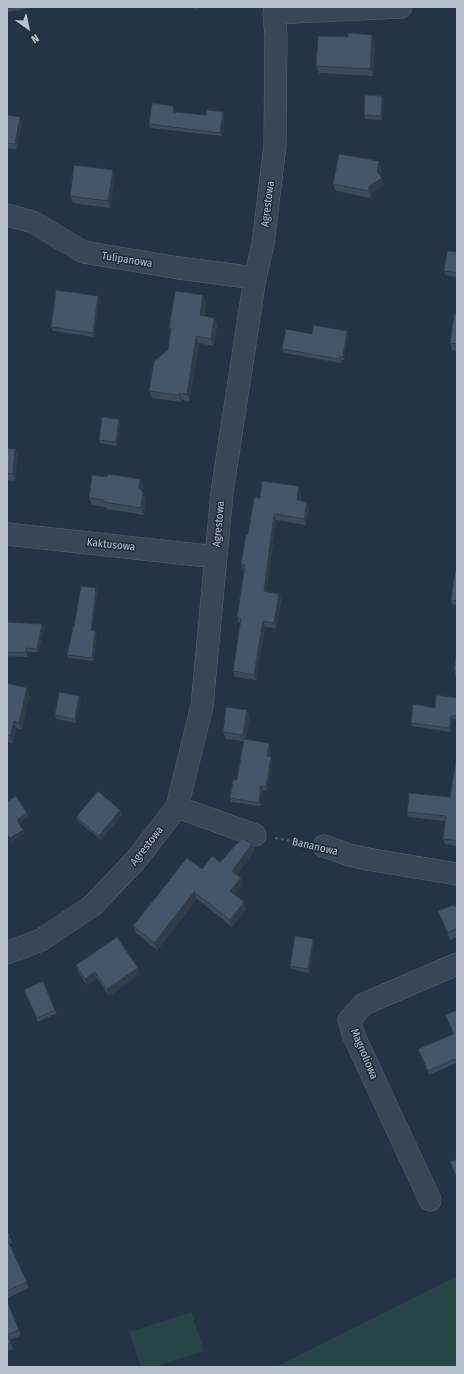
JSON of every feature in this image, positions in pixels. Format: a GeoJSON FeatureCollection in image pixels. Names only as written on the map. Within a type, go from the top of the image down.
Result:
{"type":"FeatureCollection","features":[{"type":"Feature","properties":{"kind":"street","name":"Agrestowa"},"geometry":{"type":"LineString","coordinates":[[7,953],[41,940],[92,906],[136,861],[177,807],[202,706],[222,492],[256,278],[263,244],[275,145],[276,36],[274,13],[402,7]]}},
{"type":"Feature","properties":{"kind":"street","name":"Tulipanowa"},"geometry":{"type":"LineString","coordinates":[[7,214],[34,222],[83,252],[179,268],[256,278]]}},
{"type":"Feature","properties":{"kind":"street","name":"Kaktusowa"},"geometry":{"type":"LineString","coordinates":[[7,534],[216,557]]}},
{"type":"Feature","properties":{"kind":"street"},"geometry":{"type":"LineString","coordinates":[[177,807],[254,835]]}},
{"type":"Feature","properties":{"kind":"street","name":"Bananowa"},"geometry":{"type":"LineString","coordinates":[[324,846],[349,855],[457,874]]}},
{"type":"Feature","properties":{"kind":"street","name":"Magnoliowa"},"geometry":{"type":"LineString","coordinates":[[430,1200],[354,1036],[350,1020],[364,1004],[457,964]]}},
{"type":"Feature","properties":{"kind":"path","name":"Bananowa"},"geometry":{"type":"LineString","coordinates":[[254,835],[324,846]]}},
{"type":"Feature","properties":{"kind":"green space"},"geometry":{"type":"Polygon","coordinates":[[[457,1276],[457,1367],[274,1367],[284,1363],[457,1276]]]}},
{"type":"Feature","properties":{"kind":"green space"},"geometry":{"type":"Polygon","coordinates":[[[191,1312],[204,1351],[154,1367],[141,1367],[129,1332],[191,1312]]]}},
{"type":"Feature","properties":{"kind":"building"},"geometry":{"type":"Polygon","coordinates":[[[348,33],[372,35],[370,69],[316,66],[318,36],[348,37],[348,33]]]}},
{"type":"Feature","properties":{"kind":"building"},"geometry":{"type":"Polygon","coordinates":[[[365,95],[382,96],[381,116],[364,115],[365,95]]]}},
{"type":"Feature","properties":{"kind":"building"},"geometry":{"type":"Polygon","coordinates":[[[152,103],[174,106],[173,112],[206,115],[207,110],[223,112],[220,133],[149,124],[152,103]]]}},
{"type":"Feature","properties":{"kind":"building"},"geometry":{"type":"Polygon","coordinates":[[[7,115],[20,117],[15,144],[7,143],[7,115]]]}},
{"type":"Feature","properties":{"kind":"building"},"geometry":{"type":"Polygon","coordinates":[[[339,154],[379,161],[377,171],[382,178],[369,186],[369,191],[333,184],[339,154]]]}},
{"type":"Feature","properties":{"kind":"building"},"geometry":{"type":"Polygon","coordinates":[[[74,165],[113,170],[108,201],[70,196],[74,165]]]}},
{"type":"Feature","properties":{"kind":"building"},"geometry":{"type":"Polygon","coordinates":[[[447,251],[457,252],[457,273],[444,271],[447,251]]]}},
{"type":"Feature","properties":{"kind":"building"},"geometry":{"type":"Polygon","coordinates":[[[56,290],[98,296],[93,333],[51,327],[56,290]]]}},
{"type":"Feature","properties":{"kind":"building"},"geometry":{"type":"Polygon","coordinates":[[[175,291],[203,295],[200,315],[214,318],[211,339],[196,336],[187,394],[179,393],[179,395],[149,391],[154,361],[168,350],[171,328],[169,328],[175,291]]]}},
{"type":"Feature","properties":{"kind":"building"},"geometry":{"type":"Polygon","coordinates":[[[454,315],[457,315],[457,344],[450,343],[454,315]]]}},
{"type":"Feature","properties":{"kind":"building"},"geometry":{"type":"Polygon","coordinates":[[[313,325],[347,331],[343,357],[340,356],[340,359],[282,349],[286,329],[312,334],[313,325]]]}},
{"type":"Feature","properties":{"kind":"building"},"geometry":{"type":"Polygon","coordinates":[[[102,417],[119,419],[116,442],[99,440],[102,417]]]}},
{"type":"Feature","properties":{"kind":"building"},"geometry":{"type":"Polygon","coordinates":[[[7,448],[15,449],[13,474],[7,473],[7,448]]]}},
{"type":"Feature","properties":{"kind":"building"},"geometry":{"type":"Polygon","coordinates":[[[108,474],[140,479],[139,488],[143,492],[141,508],[89,498],[92,475],[107,477],[108,474]]]}},
{"type":"Feature","properties":{"kind":"building"},"geometry":{"type":"Polygon","coordinates":[[[262,481],[299,486],[297,500],[307,502],[304,519],[274,514],[264,591],[279,594],[274,623],[263,621],[254,675],[233,671],[241,618],[237,617],[245,565],[241,564],[246,535],[248,535],[254,498],[260,498],[262,481]]]}},
{"type":"Feature","properties":{"kind":"building"},"geometry":{"type":"Polygon","coordinates":[[[455,572],[457,572],[457,601],[451,600],[455,572]]]}},
{"type":"Feature","properties":{"kind":"building"},"geometry":{"type":"Polygon","coordinates":[[[81,586],[96,588],[91,630],[95,631],[92,658],[67,655],[74,627],[81,586]]]}},
{"type":"Feature","properties":{"kind":"building"},"geometry":{"type":"Polygon","coordinates":[[[7,622],[42,624],[37,649],[26,648],[26,653],[7,652],[7,622]]]}},
{"type":"Feature","properties":{"kind":"building"},"geometry":{"type":"Polygon","coordinates":[[[457,648],[457,671],[454,670],[457,648]]]}},
{"type":"Feature","properties":{"kind":"building"},"geometry":{"type":"Polygon","coordinates":[[[7,683],[27,688],[19,723],[14,721],[10,736],[7,735],[7,683]]]}},
{"type":"Feature","properties":{"kind":"building"},"geometry":{"type":"Polygon","coordinates":[[[59,692],[79,696],[75,719],[55,715],[59,692]]]}},
{"type":"Feature","properties":{"kind":"building"},"geometry":{"type":"Polygon","coordinates":[[[436,695],[457,698],[456,716],[451,716],[450,728],[411,723],[413,704],[435,708],[436,695]]]}},
{"type":"Feature","properties":{"kind":"building"},"geometry":{"type":"Polygon","coordinates":[[[226,707],[247,710],[243,735],[223,732],[226,707]]]}},
{"type":"Feature","properties":{"kind":"building"},"geometry":{"type":"Polygon","coordinates":[[[244,739],[269,743],[267,756],[271,757],[266,787],[261,786],[259,803],[230,798],[233,780],[237,780],[244,739]]]}},
{"type":"Feature","properties":{"kind":"building"},"geometry":{"type":"Polygon","coordinates":[[[457,755],[457,841],[443,839],[446,816],[407,812],[409,793],[450,797],[457,755]]]}},
{"type":"Feature","properties":{"kind":"building"},"geometry":{"type":"Polygon","coordinates":[[[98,791],[120,810],[99,836],[76,817],[98,791]]]}},
{"type":"Feature","properties":{"kind":"building"},"geometry":{"type":"Polygon","coordinates":[[[16,796],[27,813],[17,820],[23,830],[10,838],[7,834],[7,802],[16,796]]]}},
{"type":"Feature","properties":{"kind":"building"},"geometry":{"type":"Polygon","coordinates":[[[242,838],[252,844],[232,871],[241,878],[230,891],[244,902],[230,920],[194,892],[154,943],[133,926],[187,858],[202,869],[212,856],[220,862],[242,838]]]}},
{"type":"Feature","properties":{"kind":"building"},"geometry":{"type":"Polygon","coordinates":[[[453,905],[454,907],[457,905],[457,928],[448,933],[438,911],[453,905]]]}},
{"type":"Feature","properties":{"kind":"building"},"geometry":{"type":"Polygon","coordinates":[[[295,936],[313,939],[308,969],[290,966],[295,936]]]}},
{"type":"Feature","properties":{"kind":"building"},"geometry":{"type":"Polygon","coordinates":[[[117,937],[138,968],[107,989],[95,972],[85,979],[76,965],[117,937]]]}},
{"type":"Feature","properties":{"kind":"building"},"geometry":{"type":"Polygon","coordinates":[[[43,981],[55,1010],[37,1018],[24,990],[43,981]]]}},
{"type":"Feature","properties":{"kind":"building"},"geometry":{"type":"Polygon","coordinates":[[[457,1010],[457,1063],[455,1059],[428,1071],[418,1049],[454,1034],[445,1015],[457,1010]]]}},
{"type":"Feature","properties":{"kind":"building"},"geometry":{"type":"Polygon","coordinates":[[[457,1159],[457,1178],[450,1162],[457,1159]]]}},
{"type":"Feature","properties":{"kind":"building"},"geometry":{"type":"Polygon","coordinates":[[[7,1229],[10,1237],[7,1238],[7,1229]]]}},
{"type":"Feature","properties":{"kind":"building"},"geometry":{"type":"Polygon","coordinates":[[[7,1239],[27,1282],[7,1291],[7,1239]]]}},
{"type":"Feature","properties":{"kind":"building"},"geometry":{"type":"Polygon","coordinates":[[[7,1301],[19,1330],[7,1335],[7,1301]]]}},
{"type":"Feature","properties":{"kind":"building"},"geometry":{"type":"Polygon","coordinates":[[[7,1335],[11,1343],[7,1345],[7,1335]]]}}]}
